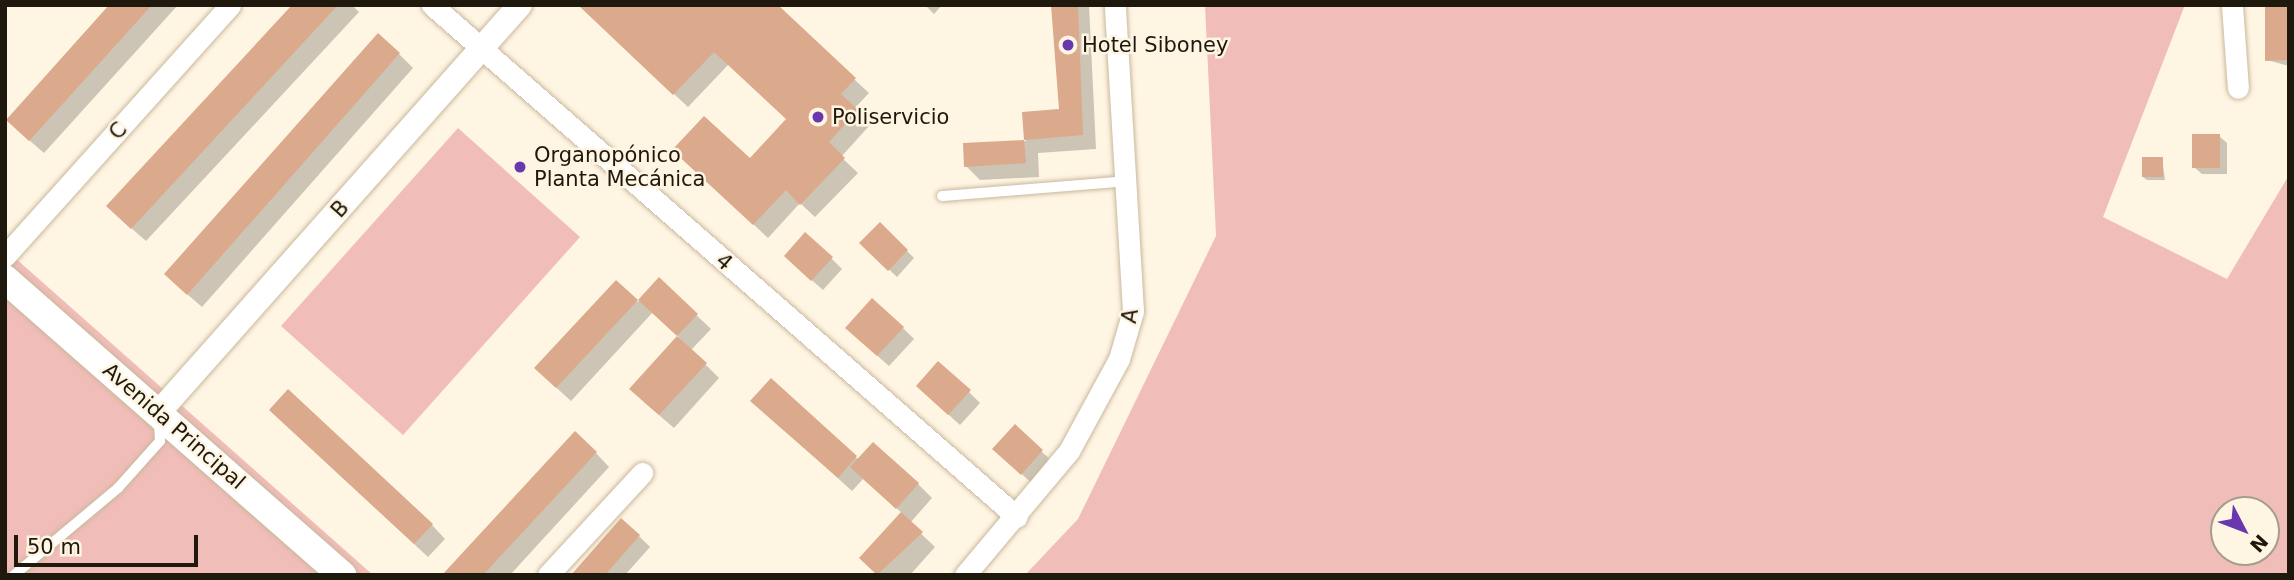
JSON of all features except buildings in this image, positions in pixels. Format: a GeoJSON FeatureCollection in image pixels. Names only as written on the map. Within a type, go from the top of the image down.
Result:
{"type":"FeatureCollection","features":[{"type":"Feature","properties":{"kind":"main road","name":"Avenida Principal"},"geometry":{"type":"LineString","coordinates":[[5,279],[342,575]]}},
{"type":"Feature","properties":{"kind":"street","name":"C"},"geometry":{"type":"LineString","coordinates":[[5,256],[230,5]]}},
{"type":"Feature","properties":{"kind":"street","name":"4"},"geometry":{"type":"LineString","coordinates":[[432,5],[1017,517]]}},
{"type":"Feature","properties":{"kind":"street","name":"B"},"geometry":{"type":"LineString","coordinates":[[159,412],[520,5]]}},
{"type":"Feature","properties":{"kind":"street","name":"A"},"geometry":{"type":"LineString","coordinates":[[965,575],[1017,517],[1069,451],[1119,359],[1133,311],[1130,181],[1115,5]]}},
{"type":"Feature","properties":{"kind":"street"},"geometry":{"type":"LineString","coordinates":[[2232,5],[2238,88]]}},
{"type":"Feature","properties":{"kind":"street"},"geometry":{"type":"LineString","coordinates":[[548,575],[642,473]]}},
{"type":"Feature","properties":{"kind":"lane"},"geometry":{"type":"LineString","coordinates":[[942,196],[1130,181]]}},
{"type":"Feature","properties":{"kind":"lane"},"geometry":{"type":"LineString","coordinates":[[15,575],[126,478],[160,440],[159,412]]}},
{"type":"Feature","properties":{"kind":"shaded area"},"geometry":{"type":"Polygon","coordinates":[[[1205,5],[2185,5],[2103,217],[2227,279],[2289,175],[2289,575],[1025,575],[1078,519],[1216,236],[1205,5]]]}},
{"type":"Feature","properties":{"kind":"shaded area"},"geometry":{"type":"Polygon","coordinates":[[[458,128],[580,237],[403,435],[281,326],[458,128]]]}},
{"type":"Feature","properties":{"kind":"shaded area"},"geometry":{"type":"Polygon","coordinates":[[[5,249],[23,265],[373,575],[5,575],[5,249]]]}},
{"type":"Feature","properties":{"kind":"place","name":"Hotel Siboney"},"geometry":{"type":"Point","coordinates":[1068,45]}},
{"type":"Feature","properties":{"kind":"place","name":"Poliservicio"},"geometry":{"type":"Point","coordinates":[818,117]}},
{"type":"Feature","properties":{"kind":"place","name":"Organopónico Planta Mecánica"},"geometry":{"type":"Point","coordinates":[520,167]}}]}
